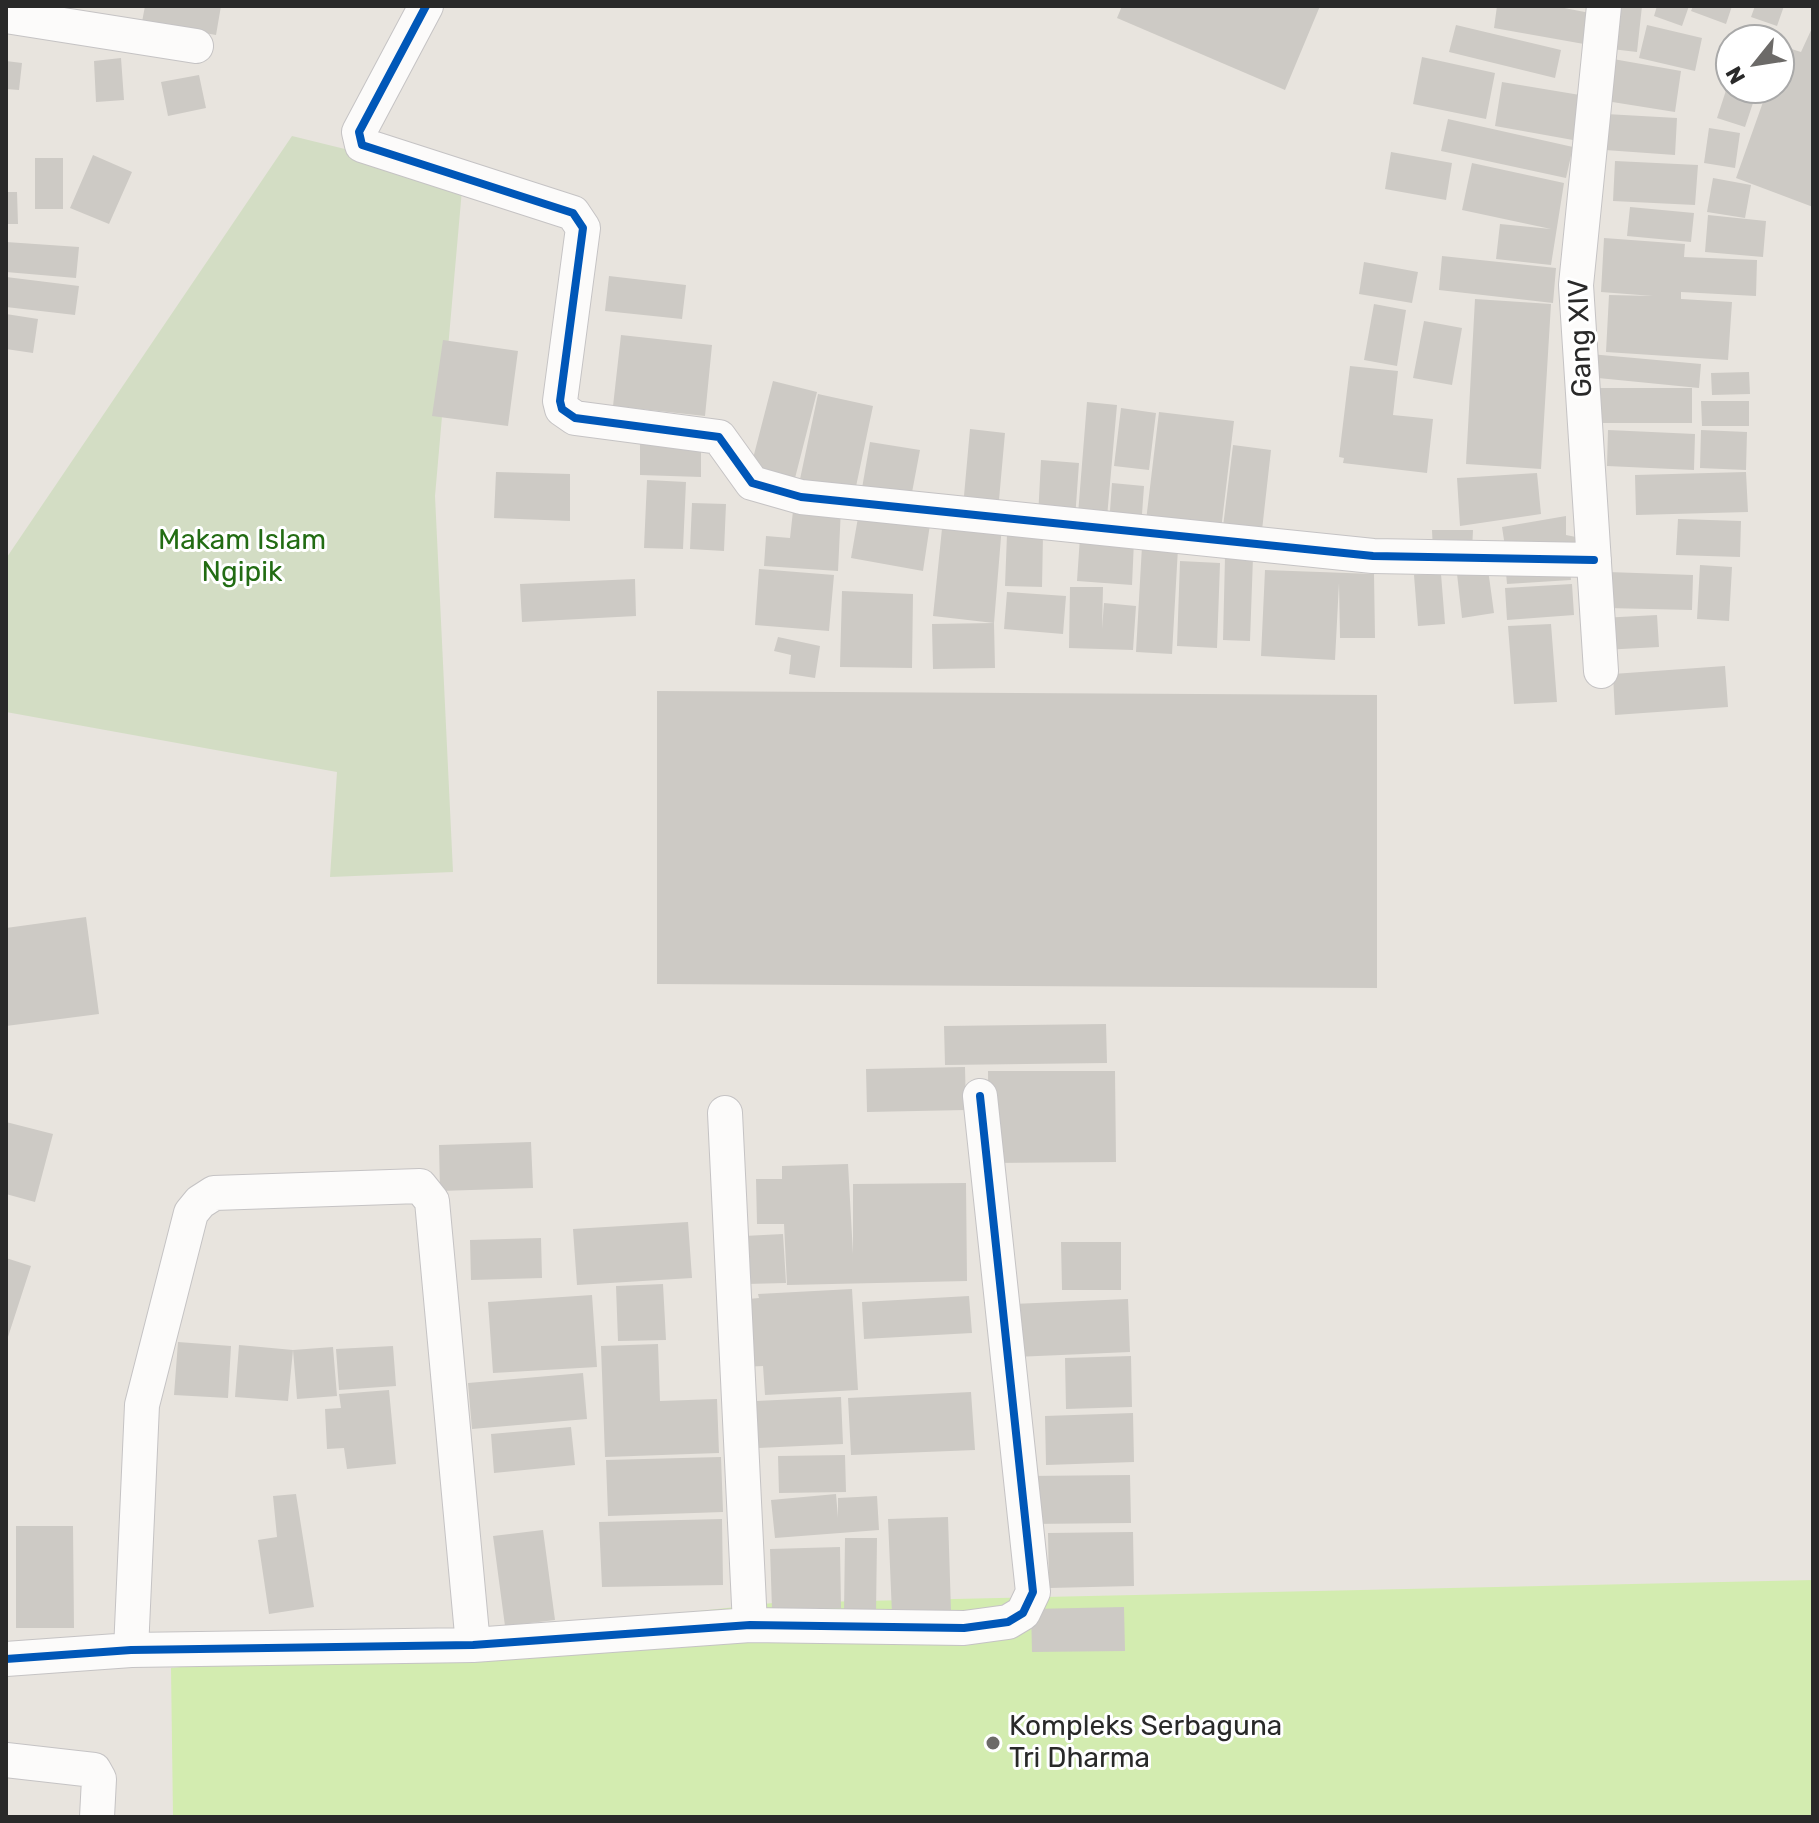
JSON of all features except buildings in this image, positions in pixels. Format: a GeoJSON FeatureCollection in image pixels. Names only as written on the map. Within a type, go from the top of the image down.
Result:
{"type":"FeatureCollection","features":[{"type":"Feature","properties":{"kind":"street"},"geometry":{"type":"LineString","coordinates":[[426,6],[359,132],[359,138],[362,145],[573,213],[580,220],[583,228],[560,401],[562,409],[575,418],[719,437],[752,483],[801,497],[1373,556],[1594,560]]}},
{"type":"Feature","properties":{"kind":"street","name":"Gang XIV"},"geometry":{"type":"LineString","coordinates":[[1601,671],[1576,285],[1604,6]]}},
{"type":"Feature","properties":{"kind":"street"},"geometry":{"type":"LineString","coordinates":[[6,16],[196,46]]}},
{"type":"Feature","properties":{"kind":"street"},"geometry":{"type":"LineString","coordinates":[[6,1659],[131,1650],[473,1645],[750,1625],[964,1628],[1008,1622],[1023,1613],[1032,1601],[980,1096]]}},
{"type":"Feature","properties":{"kind":"street"},"geometry":{"type":"LineString","coordinates":[[725,1113],[750,1625]]}},
{"type":"Feature","properties":{"kind":"street"},"geometry":{"type":"LineString","coordinates":[[131,1650],[142,1405],[191,1213],[214,1193],[420,1186],[432,1201],[473,1645]]}},
{"type":"Feature","properties":{"kind":"street"},"geometry":{"type":"LineString","coordinates":[[6,1760],[94,1770],[99,1779],[97,1817]]}},
{"type":"Feature","properties":{"kind":"green space","name":"Makam Islam Ngipik"},"geometry":{"type":"Polygon","coordinates":[[[292,136],[463,178],[435,496],[453,872],[330,877],[337,772],[6,712],[7,557],[292,136]]]}},
{"type":"Feature","properties":{"kind":"green space","name":"Kompleks Serbaguna Tri Dharma"},"geometry":{"type":"Polygon","coordinates":[[[1813,1580],[1813,1817],[173,1817],[171,1668],[773,1603],[1813,1580]]]}},
{"type":"Feature","properties":{"kind":"cycle path"},"geometry":{"type":"LineString","coordinates":[[426,6],[359,132],[362,145],[573,213],[583,228],[560,401],[562,409],[575,418],[719,437],[752,483],[801,497],[1373,556],[1594,560]]}},
{"type":"Feature","properties":{"kind":"cycle path"},"geometry":{"type":"LineString","coordinates":[[6,1659],[131,1650],[473,1645],[750,1625],[964,1628],[1008,1622],[1023,1613],[1033,1592],[980,1096]]}},
{"type":"Feature","properties":{"kind":"place","name":"Kompleks Serbaguna Tri Dharma"},"geometry":{"type":"Point","coordinates":[993,1743]}}]}
